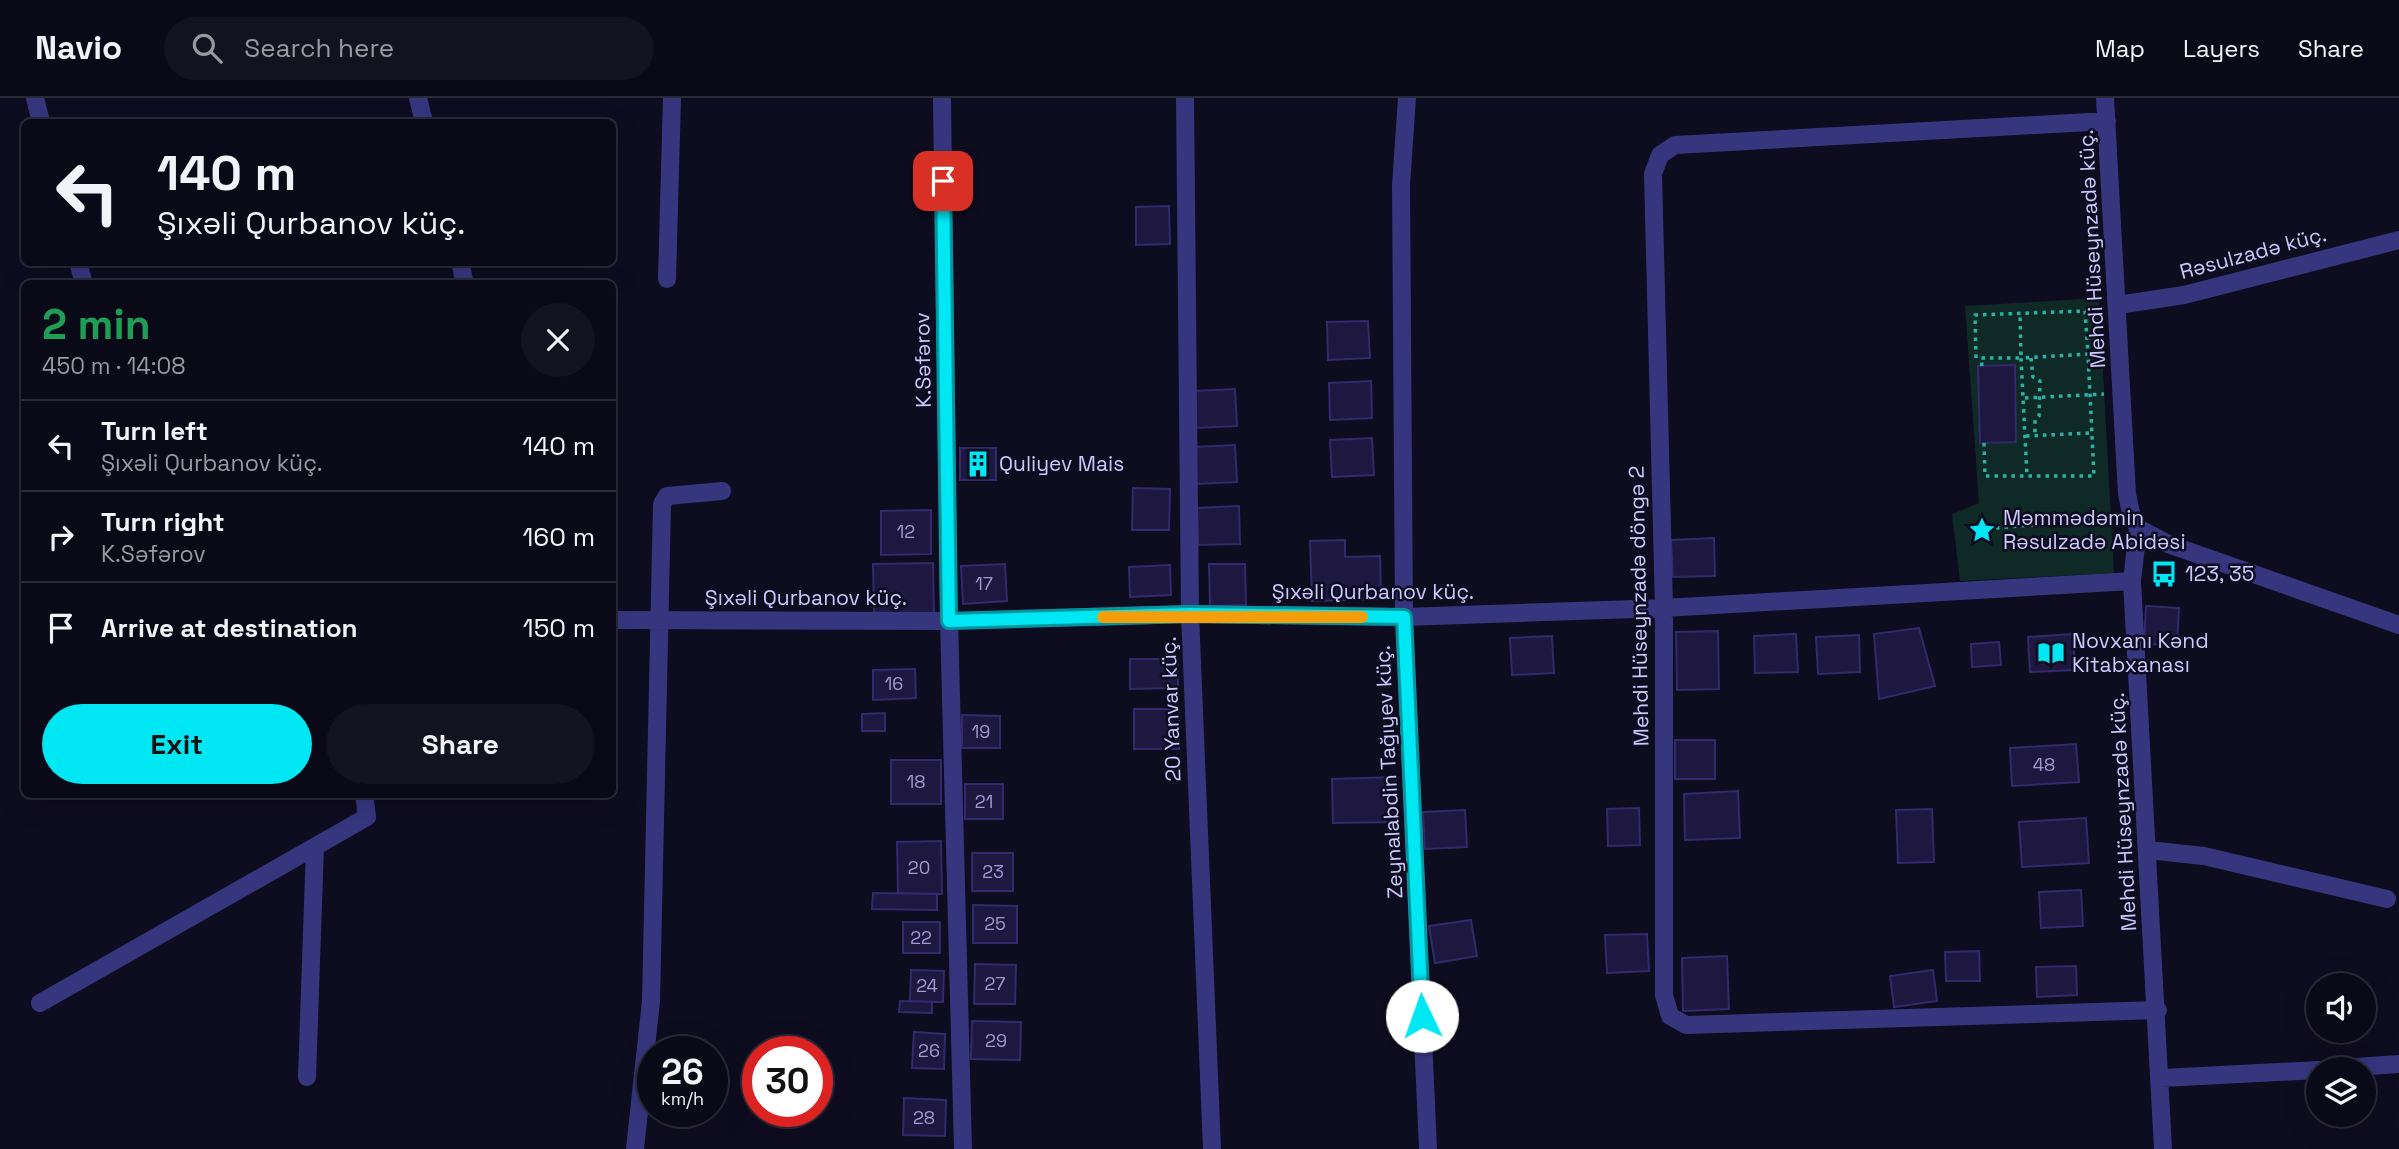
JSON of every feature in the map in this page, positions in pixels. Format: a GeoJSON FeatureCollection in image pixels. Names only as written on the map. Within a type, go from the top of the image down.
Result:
{"type":"FeatureCollection","features":[{"type":"Feature","properties":{"kind":"street"},"geometry":{"type":"LineString","coordinates":[[35,98],[40,119]]}},
{"type":"Feature","properties":{"kind":"street"},"geometry":{"type":"LineString","coordinates":[[418,98],[423,119]]}},
{"type":"Feature","properties":{"kind":"street"},"geometry":{"type":"LineString","coordinates":[[667,279],[672,98]]}},
{"type":"Feature","properties":{"kind":"street","name":"K.Səfərov"},"geometry":{"type":"LineString","coordinates":[[942,98],[949,621],[963,1149]]}},
{"type":"Feature","properties":{"kind":"street","name":"20 Yanvar küç."},"geometry":{"type":"LineString","coordinates":[[1185,98],[1190,614],[1212,1149]]}},
{"type":"Feature","properties":{"kind":"street","name":"Zeynalabdin Tağıyev küç."},"geometry":{"type":"LineString","coordinates":[[1407,98],[1401,185],[1404,617],[1428,1149]]}},
{"type":"Feature","properties":{"kind":"street","name":"Mehdi Hüseynzadə küç."},"geometry":{"type":"LineString","coordinates":[[2105,98],[2127,494],[2138,528],[2132,581],[2164,1149]]}},
{"type":"Feature","properties":{"kind":"street","name":"Mehdi Hüseynzadə döngə 2"},"geometry":{"type":"LineString","coordinates":[[2107,121],[1675,145],[1660,155],[1653,174],[1664,608],[1664,995],[1670,1016],[1686,1025],[2158,1010]]}},
{"type":"Feature","properties":{"kind":"street","name":"Rəsulzadə küç."},"geometry":{"type":"LineString","coordinates":[[2118,304],[2184,295],[2399,240]]}},
{"type":"Feature","properties":{"kind":"street"},"geometry":{"type":"LineString","coordinates":[[635,1149],[652,1001],[662,504],[667,496],[677,492],[723,491]]}},
{"type":"Feature","properties":{"kind":"street"},"geometry":{"type":"LineString","coordinates":[[2138,528],[2168,544],[2399,625]]}},
{"type":"Feature","properties":{"kind":"street","name":"Şıxəli Qurbanov küç."},"geometry":{"type":"LineString","coordinates":[[616,620],[949,621],[1190,614],[1404,617],[1664,608],[2132,581]]}},
{"type":"Feature","properties":{"kind":"street"},"geometry":{"type":"LineString","coordinates":[[40,1003],[366,817],[364,798]]}},
{"type":"Feature","properties":{"kind":"street"},"geometry":{"type":"LineString","coordinates":[[307,1077],[315,847]]}},
{"type":"Feature","properties":{"kind":"street"},"geometry":{"type":"LineString","coordinates":[[2148,850],[2204,856],[2387,899]]}},
{"type":"Feature","properties":{"kind":"street"},"geometry":{"type":"LineString","coordinates":[[2376,1066],[2399,1065]]}},
{"type":"Feature","properties":{"kind":"street"},"geometry":{"type":"LineString","coordinates":[[2162,1078],[2306,1071]]}},
{"type":"Feature","properties":{"kind":"path"},"geometry":{"type":"LineString","coordinates":[[1982,366],[1978,358],[1975,315],[2085,311],[2094,476],[1985,476],[1984,443]]}},
{"type":"Feature","properties":{"kind":"path"},"geometry":{"type":"LineString","coordinates":[[2020,313],[2027,476]]}},
{"type":"Feature","properties":{"kind":"path"},"geometry":{"type":"LineString","coordinates":[[1969,358],[2088,354]]}},
{"type":"Feature","properties":{"kind":"path"},"geometry":{"type":"LineString","coordinates":[[2031,358],[2033,377],[2040,382],[2035,435]]}},
{"type":"Feature","properties":{"kind":"path"},"geometry":{"type":"LineString","coordinates":[[2025,398],[2123,393]]}},
{"type":"Feature","properties":{"kind":"path"},"geometry":{"type":"LineString","coordinates":[[2026,436],[2091,433]]}},
{"type":"Feature","properties":{"kind":"path"},"geometry":{"type":"LineString","coordinates":[[1996,528],[2111,518]]}},
{"type":"Feature","properties":{"kind":"green space"},"geometry":{"type":"Polygon","coordinates":[[[2099,298],[2114,573],[1960,581],[1952,514],[1979,503],[1965,306],[2099,298]]]}},
{"type":"Feature","properties":{"kind":"building"},"geometry":{"type":"Polygon","coordinates":[[[1169,206],[1170,244],[1136,245],[1136,207],[1169,206]]]}},
{"type":"Feature","properties":{"kind":"building"},"geometry":{"type":"Polygon","coordinates":[[[1368,321],[1370,358],[1328,360],[1327,322],[1368,321]]]}},
{"type":"Feature","properties":{"kind":"building"},"geometry":{"type":"Polygon","coordinates":[[[2015,365],[2016,442],[1980,443],[1978,366],[2015,365]]]}},
{"type":"Feature","properties":{"kind":"building"},"geometry":{"type":"Polygon","coordinates":[[[1371,381],[1372,418],[1330,420],[1329,383],[1371,381]]]}},
{"type":"Feature","properties":{"kind":"building"},"geometry":{"type":"Polygon","coordinates":[[[1235,389],[1237,426],[1195,428],[1193,391],[1235,389]]]}},
{"type":"Feature","properties":{"kind":"building"},"geometry":{"type":"Polygon","coordinates":[[[1372,438],[1374,475],[1332,477],[1330,440],[1372,438]]]}},
{"type":"Feature","properties":{"kind":"building"},"geometry":{"type":"Polygon","coordinates":[[[1235,445],[1237,482],[1195,484],[1193,447],[1235,445]]]}},
{"type":"Feature","properties":{"kind":"building","name":"Quliyev Mais"},"geometry":{"type":"Polygon","coordinates":[[[960,448],[996,448],[996,480],[960,480],[960,448]]]}},
{"type":"Feature","properties":{"kind":"building"},"geometry":{"type":"Polygon","coordinates":[[[1133,488],[1170,489],[1169,530],[1132,530],[1133,488]]]}},
{"type":"Feature","properties":{"kind":"building"},"geometry":{"type":"Polygon","coordinates":[[[1239,506],[1240,544],[1198,545],[1197,508],[1239,506]]]}},
{"type":"Feature","properties":{"kind":"building"},"geometry":{"type":"Polygon","coordinates":[[[931,510],[931,554],[881,555],[881,511],[931,510]]]}},
{"type":"Feature","properties":{"kind":"building"},"geometry":{"type":"Polygon","coordinates":[[[1714,538],[1715,576],[1673,577],[1671,540],[1714,538]]]}},
{"type":"Feature","properties":{"kind":"building"},"geometry":{"type":"Polygon","coordinates":[[[1345,540],[1345,557],[1380,556],[1381,599],[1312,601],[1310,541],[1345,540]]]}},
{"type":"Feature","properties":{"kind":"building"},"geometry":{"type":"Polygon","coordinates":[[[933,563],[934,614],[874,614],[873,564],[933,563]]]}},
{"type":"Feature","properties":{"kind":"building"},"geometry":{"type":"Polygon","coordinates":[[[1005,564],[1007,601],[963,604],[961,566],[1005,564]]]}},
{"type":"Feature","properties":{"kind":"building"},"geometry":{"type":"Polygon","coordinates":[[[1209,564],[1245,564],[1246,605],[1210,606],[1209,564]]]}},
{"type":"Feature","properties":{"kind":"building"},"geometry":{"type":"Polygon","coordinates":[[[1170,565],[1171,595],[1130,597],[1129,567],[1170,565]]]}},
{"type":"Feature","properties":{"kind":"building"},"geometry":{"type":"Polygon","coordinates":[[[2146,606],[2179,608],[2177,645],[2144,644],[2146,606]]]}},
{"type":"Feature","properties":{"kind":"building"},"geometry":{"type":"Polygon","coordinates":[[[1919,628],[1935,686],[1879,699],[1874,634],[1919,628]]]}},
{"type":"Feature","properties":{"kind":"building"},"geometry":{"type":"Polygon","coordinates":[[[1718,631],[1719,689],[1677,690],[1676,632],[1718,631]]]}},
{"type":"Feature","properties":{"kind":"building"},"geometry":{"type":"Polygon","coordinates":[[[1796,634],[1798,672],[1755,673],[1754,636],[1796,634]]]}},
{"type":"Feature","properties":{"kind":"building","name":"Novxanı Kənd Kitabxanası"},"geometry":{"type":"Polygon","coordinates":[[[2073,634],[2075,670],[2030,672],[2028,637],[2073,634]]]}},
{"type":"Feature","properties":{"kind":"building"},"geometry":{"type":"Polygon","coordinates":[[[1859,635],[1860,672],[1818,674],[1816,637],[1859,635]]]}},
{"type":"Feature","properties":{"kind":"building"},"geometry":{"type":"Polygon","coordinates":[[[1552,636],[1554,673],[1512,675],[1510,638],[1552,636]]]}},
{"type":"Feature","properties":{"kind":"building"},"geometry":{"type":"Polygon","coordinates":[[[1999,642],[2001,665],[1972,667],[1971,644],[1999,642]]]}},
{"type":"Feature","properties":{"kind":"building"},"geometry":{"type":"Polygon","coordinates":[[[1130,659],[1178,659],[1178,688],[1130,689],[1130,659]]]}},
{"type":"Feature","properties":{"kind":"building"},"geometry":{"type":"Polygon","coordinates":[[[915,669],[916,698],[873,700],[873,670],[915,669]]]}},
{"type":"Feature","properties":{"kind":"building"},"geometry":{"type":"Polygon","coordinates":[[[1134,709],[1179,709],[1179,749],[1134,749],[1134,709]]]}},
{"type":"Feature","properties":{"kind":"building"},"geometry":{"type":"Polygon","coordinates":[[[885,713],[885,731],[862,731],[862,714],[885,713]]]}},
{"type":"Feature","properties":{"kind":"building"},"geometry":{"type":"Polygon","coordinates":[[[962,715],[1000,716],[1000,748],[962,748],[962,715]]]}},
{"type":"Feature","properties":{"kind":"building"},"geometry":{"type":"Polygon","coordinates":[[[1675,740],[1715,740],[1715,779],[1675,779],[1675,740]]]}},
{"type":"Feature","properties":{"kind":"building"},"geometry":{"type":"Polygon","coordinates":[[[2076,744],[2079,782],[2012,786],[2010,748],[2076,744]]]}},
{"type":"Feature","properties":{"kind":"building"},"geometry":{"type":"Polygon","coordinates":[[[891,760],[941,760],[941,804],[891,804],[891,760]]]}},
{"type":"Feature","properties":{"kind":"building"},"geometry":{"type":"Polygon","coordinates":[[[1396,777],[1397,822],[1333,823],[1332,779],[1396,777]]]}},
{"type":"Feature","properties":{"kind":"building"},"geometry":{"type":"Polygon","coordinates":[[[965,784],[1003,784],[1003,819],[965,819],[965,784]]]}},
{"type":"Feature","properties":{"kind":"building"},"geometry":{"type":"Polygon","coordinates":[[[1738,791],[1740,838],[1685,840],[1684,794],[1738,791]]]}},
{"type":"Feature","properties":{"kind":"building"},"geometry":{"type":"Polygon","coordinates":[[[1639,808],[1640,845],[1608,846],[1607,809],[1639,808]]]}},
{"type":"Feature","properties":{"kind":"building"},"geometry":{"type":"Polygon","coordinates":[[[1932,809],[1934,862],[1898,863],[1896,810],[1932,809]]]}},
{"type":"Feature","properties":{"kind":"building"},"geometry":{"type":"Polygon","coordinates":[[[1465,810],[1467,847],[1425,849],[1423,812],[1465,810]]]}},
{"type":"Feature","properties":{"kind":"building"},"geometry":{"type":"Polygon","coordinates":[[[2086,818],[2089,863],[2022,867],[2019,822],[2086,818]]]}},
{"type":"Feature","properties":{"kind":"building"},"geometry":{"type":"Polygon","coordinates":[[[941,841],[942,894],[898,893],[897,842],[941,841]]]}},
{"type":"Feature","properties":{"kind":"building"},"geometry":{"type":"Polygon","coordinates":[[[972,853],[1013,853],[1013,891],[972,891],[972,853]]]}},
{"type":"Feature","properties":{"kind":"building"},"geometry":{"type":"Polygon","coordinates":[[[2081,890],[2083,926],[2041,928],[2039,892],[2081,890]]]}},
{"type":"Feature","properties":{"kind":"building"},"geometry":{"type":"Polygon","coordinates":[[[873,893],[937,894],[937,910],[872,909],[873,893]]]}},
{"type":"Feature","properties":{"kind":"building"},"geometry":{"type":"Polygon","coordinates":[[[973,905],[1017,906],[1017,943],[973,943],[973,905]]]}},
{"type":"Feature","properties":{"kind":"building"},"geometry":{"type":"Polygon","coordinates":[[[1471,920],[1477,956],[1435,963],[1429,926],[1471,920]]]}},
{"type":"Feature","properties":{"kind":"building"},"geometry":{"type":"Polygon","coordinates":[[[903,922],[940,922],[940,953],[903,953],[903,922]]]}},
{"type":"Feature","properties":{"kind":"building"},"geometry":{"type":"Polygon","coordinates":[[[1647,934],[1649,971],[1607,973],[1605,935],[1647,934]]]}},
{"type":"Feature","properties":{"kind":"building"},"geometry":{"type":"Polygon","coordinates":[[[1979,951],[1980,981],[1946,981],[1945,952],[1979,951]]]}},
{"type":"Feature","properties":{"kind":"building"},"geometry":{"type":"Polygon","coordinates":[[[1727,956],[1729,1009],[1683,1011],[1682,958],[1727,956]]]}},
{"type":"Feature","properties":{"kind":"building"},"geometry":{"type":"Polygon","coordinates":[[[975,964],[1016,965],[1015,1004],[974,1004],[975,964]]]}},
{"type":"Feature","properties":{"kind":"building"},"geometry":{"type":"Polygon","coordinates":[[[2076,966],[2077,995],[2037,997],[2036,967],[2076,966]]]}},
{"type":"Feature","properties":{"kind":"building"},"geometry":{"type":"Polygon","coordinates":[[[911,970],[944,971],[943,1002],[910,1001],[911,970]]]}},
{"type":"Feature","properties":{"kind":"building"},"geometry":{"type":"Polygon","coordinates":[[[1933,970],[1937,1001],[1894,1007],[1890,976],[1933,970]]]}},
{"type":"Feature","properties":{"kind":"building"},"geometry":{"type":"Polygon","coordinates":[[[900,1001],[932,1002],[932,1013],[899,1012],[900,1001]]]}},
{"type":"Feature","properties":{"kind":"building"},"geometry":{"type":"Polygon","coordinates":[[[972,1021],[1021,1022],[1020,1060],[971,1059],[972,1021]]]}},
{"type":"Feature","properties":{"kind":"building"},"geometry":{"type":"Polygon","coordinates":[[[914,1032],[945,1034],[944,1069],[912,1068],[914,1032]]]}},
{"type":"Feature","properties":{"kind":"building"},"geometry":{"type":"Polygon","coordinates":[[[904,1098],[946,1100],[945,1136],[903,1135],[904,1098]]]}},
{"type":"Feature","properties":{"kind":"slow traffic"},"geometry":{"type":"LineString","coordinates":[[1103,617],[1190,614],[1362,617]]}},
{"type":"Feature","properties":{"kind":"place","name":"Quliyev Mais"},"geometry":{"type":"Point","coordinates":[978,464]}},
{"type":"Feature","properties":{"kind":"place","name":"Məmmədəmin Rəsulzadə Abidəsi"},"geometry":{"type":"Point","coordinates":[1982,530]}},
{"type":"Feature","properties":{"kind":"place","name":"123, 35"},"geometry":{"type":"Point","coordinates":[2164,574]}},
{"type":"Feature","properties":{"kind":"place","name":"Novxanı Kənd Kitabxanası"},"geometry":{"type":"Point","coordinates":[2051,653]}},
{"type":"Feature","properties":{"kind":"route"},"geometry":{"type":"LineString","coordinates":[[943,181],[949,621],[1190,614],[1404,617],[1422,1016]]}}]}
